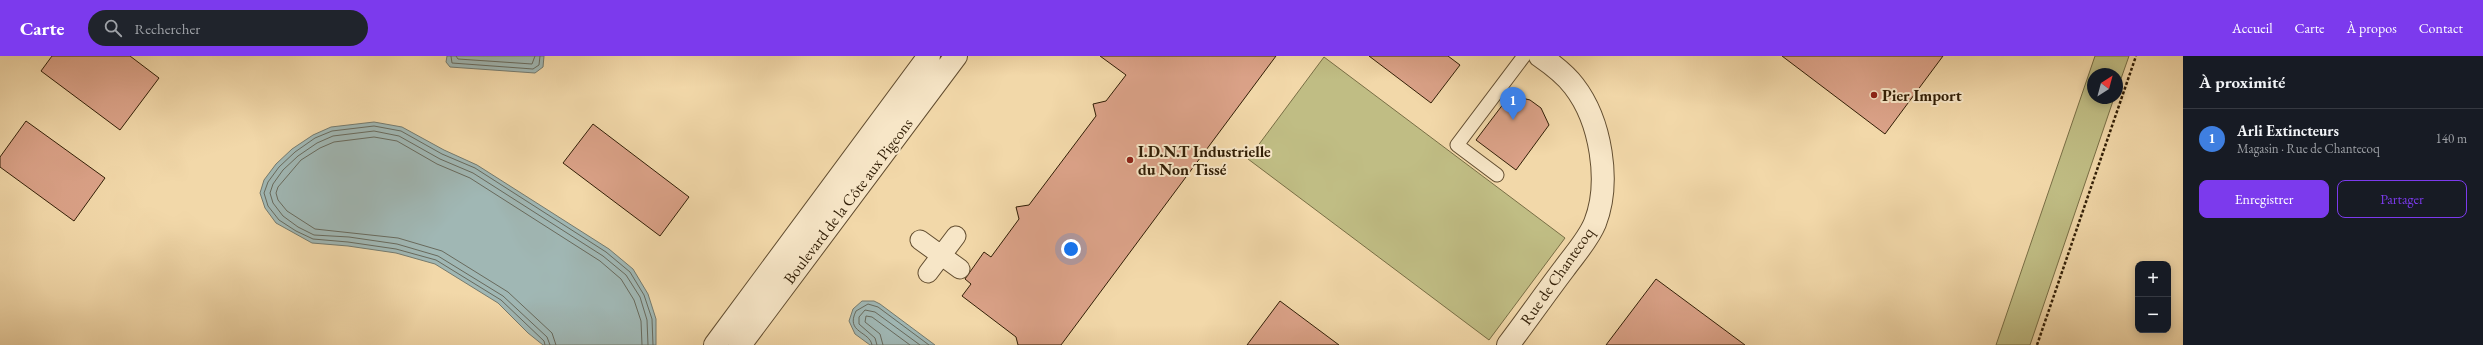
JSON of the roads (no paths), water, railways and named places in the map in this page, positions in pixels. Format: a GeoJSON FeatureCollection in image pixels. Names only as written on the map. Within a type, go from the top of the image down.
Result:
{"type":"FeatureCollection","features":[{"type":"Feature","properties":{"kind":"street","name":"Boulevard de la Côte aux Pigeons"},"geometry":{"type":"LineString","coordinates":[[715,345],[930,56]]}},
{"type":"Feature","properties":{"kind":"street","name":"Boulevard de la Côte aux Pigeons"},"geometry":{"type":"LineString","coordinates":[[740,345],[956,56]]}},
{"type":"Feature","properties":{"kind":"street","name":"Rue de Chantecoq"},"geometry":{"type":"LineString","coordinates":[[1508,345],[1594,224],[1602,185],[1601,156],[1595,130],[1586,105],[1575,87],[1559,70],[1540,56]]}},
{"type":"Feature","properties":{"kind":"street"},"geometry":{"type":"LineString","coordinates":[[928,273],[956,236]]}},
{"type":"Feature","properties":{"kind":"street"},"geometry":{"type":"LineString","coordinates":[[920,240],[960,269]]}},
{"type":"Feature","properties":{"kind":"lane"},"geometry":{"type":"LineString","coordinates":[[1497,175],[1457,145],[1524,56]]}},
{"type":"Feature","properties":{"kind":"water"},"geometry":{"type":"Polygon","coordinates":[[[447,56],[544,56],[543,67],[535,73],[450,67],[446,62],[447,56]]]}},
{"type":"Feature","properties":{"kind":"water"},"geometry":{"type":"Polygon","coordinates":[[[374,122],[402,127],[444,150],[477,165],[609,249],[633,269],[648,294],[656,319],[656,345],[543,345],[528,333],[498,303],[435,264],[396,253],[348,246],[312,243],[276,223],[265,208],[260,193],[264,180],[276,164],[292,149],[313,135],[331,127],[374,122]]]}},
{"type":"Feature","properties":{"kind":"water"},"geometry":{"type":"Polygon","coordinates":[[[862,301],[874,301],[880,304],[935,345],[870,345],[855,334],[849,321],[853,309],[862,301]]]}},
{"type":"Feature","properties":{"kind":"place","name":"Pier Import"},"geometry":{"type":"Point","coordinates":[1874,95]}},
{"type":"Feature","properties":{"kind":"place","name":"Arli Extincteurs"},"geometry":{"type":"Point","coordinates":[1513,120]}},
{"type":"Feature","properties":{"kind":"place","name":"I.D.N.T Industrielle du Non Tissé"},"geometry":{"type":"Point","coordinates":[1130,160]}}]}
